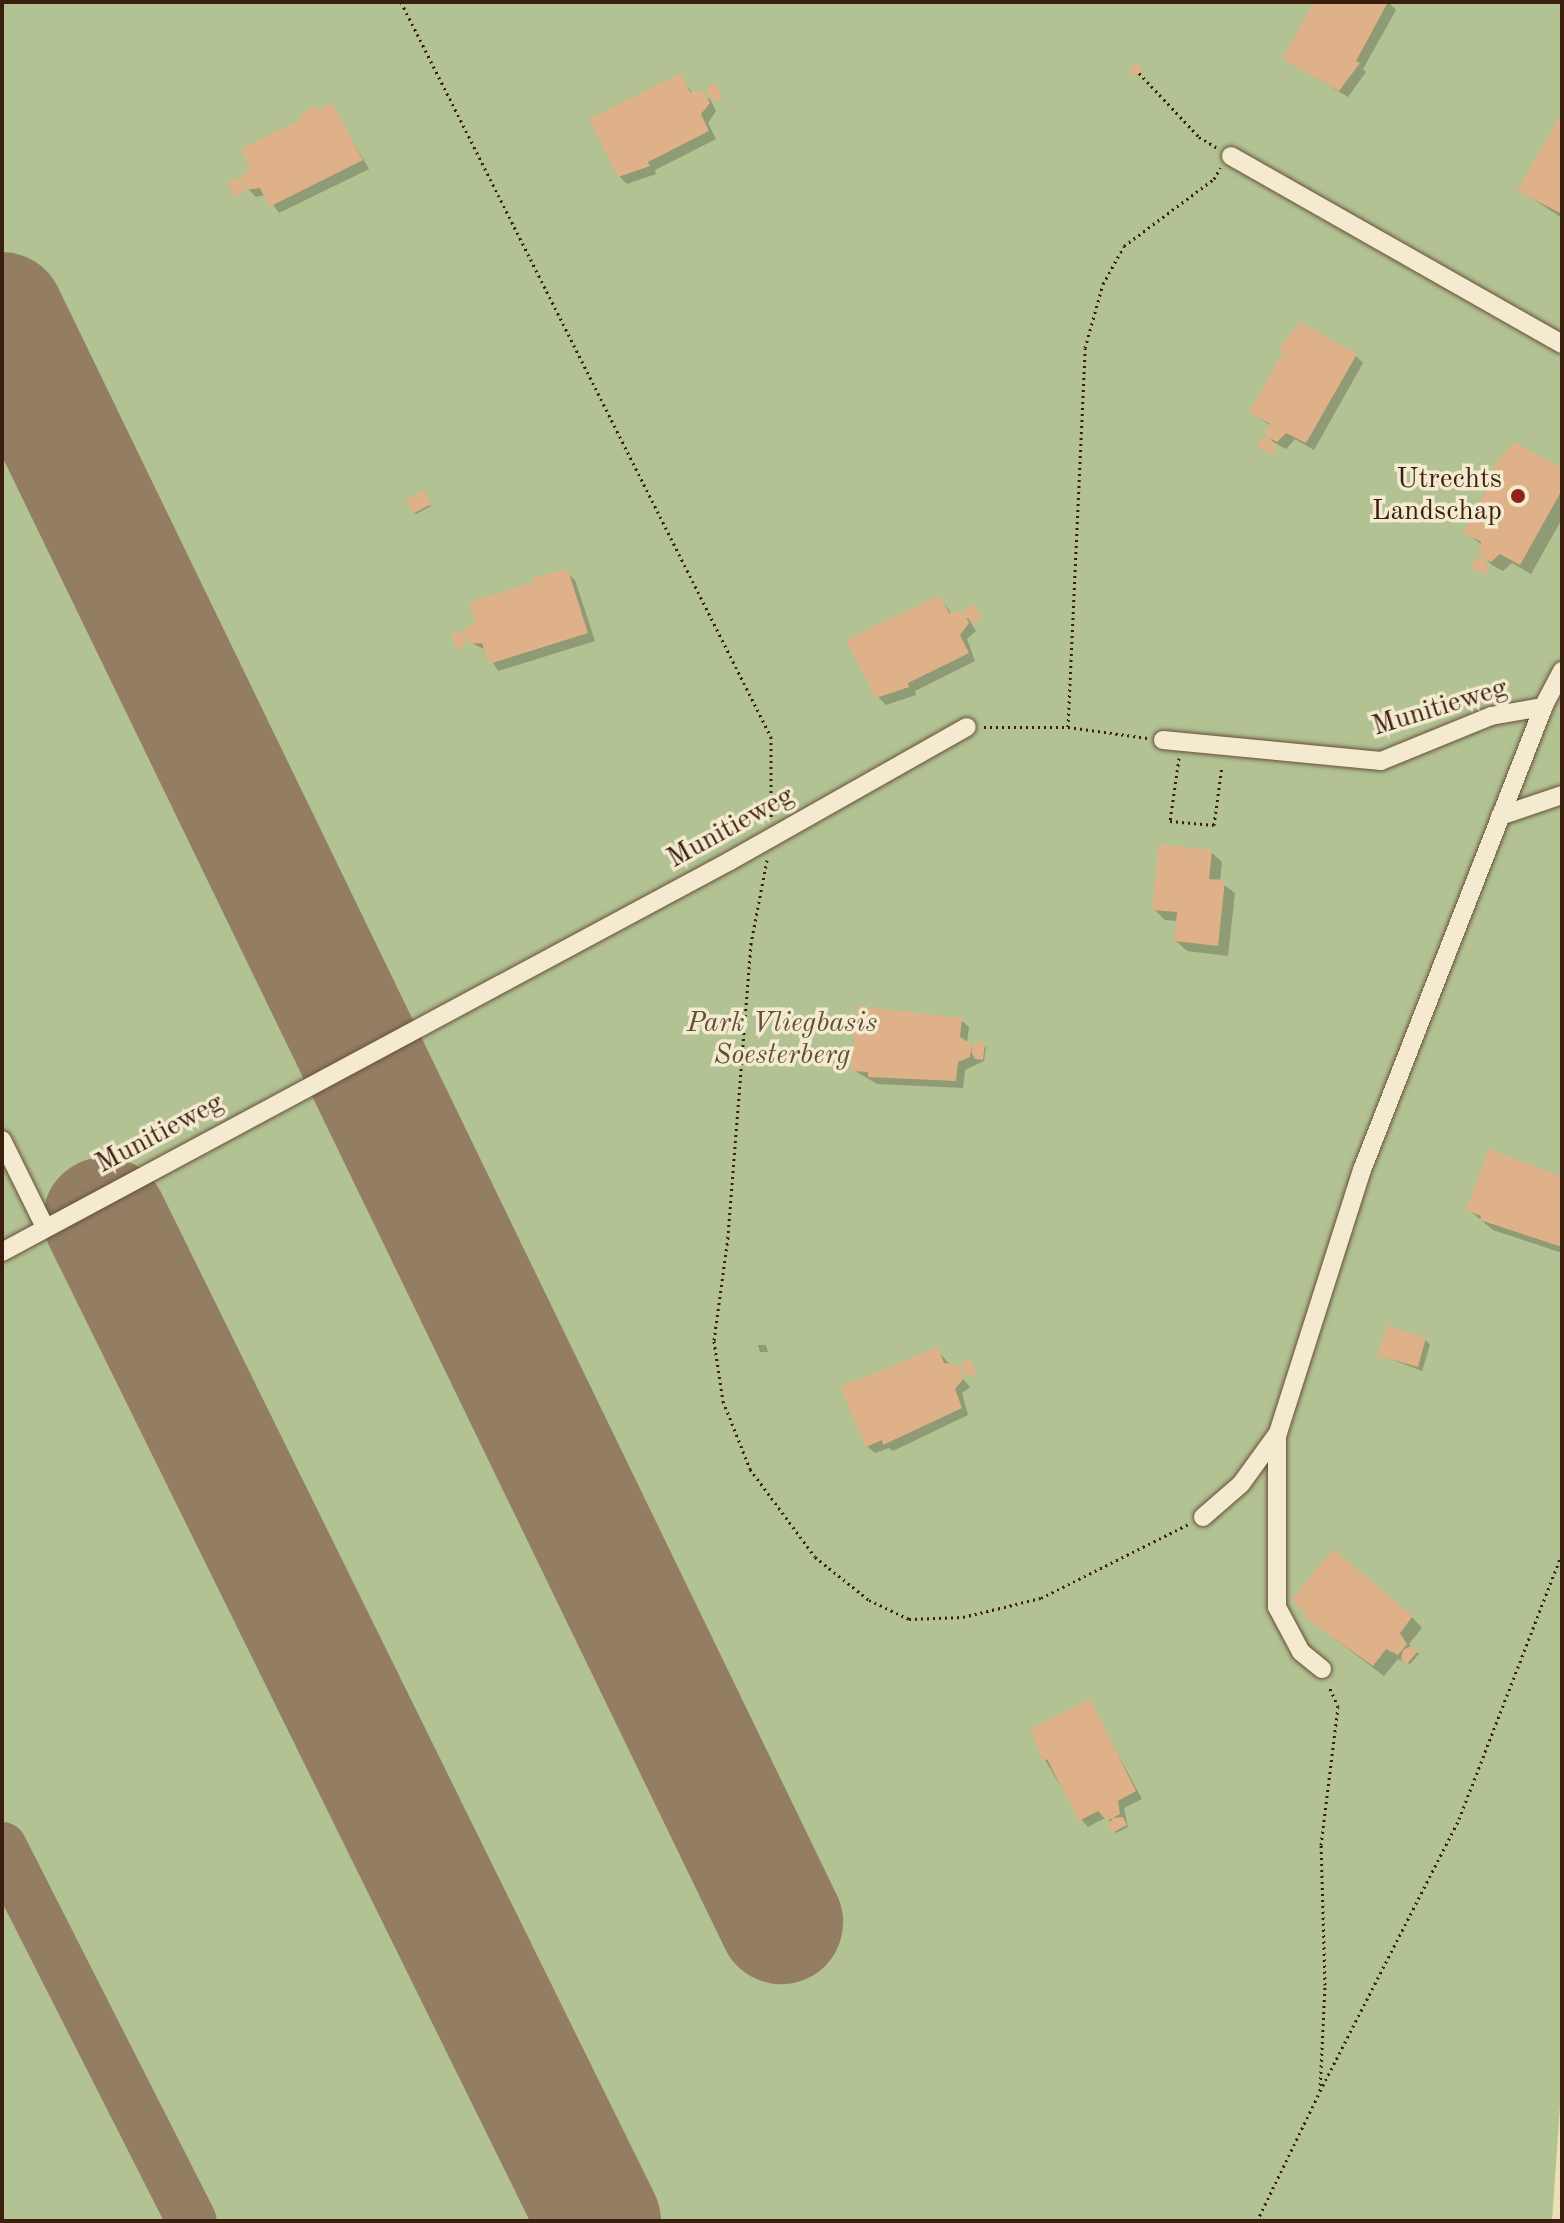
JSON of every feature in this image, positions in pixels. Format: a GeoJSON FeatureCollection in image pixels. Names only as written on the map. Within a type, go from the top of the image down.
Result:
{"type":"FeatureCollection","features":[{"type":"Feature","properties":{"kind":"lane"},"geometry":{"type":"LineString","coordinates":[[1229,155],[1562,344]]}},
{"type":"Feature","properties":{"kind":"lane"},"geometry":{"type":"LineString","coordinates":[[1322,1669],[1301,1652],[1277,1607],[1278,1433],[1362,1170],[1543,707],[1562,671]]}},
{"type":"Feature","properties":{"kind":"lane","name":"Munitieweg"},"geometry":{"type":"LineString","coordinates":[[1172,741],[1381,761],[1491,716],[1543,707]]}},
{"type":"Feature","properties":{"kind":"lane","name":"Munitieweg"},"geometry":{"type":"LineString","coordinates":[[2,1252],[771,838],[967,727]]}},
{"type":"Feature","properties":{"kind":"lane"},"geometry":{"type":"LineString","coordinates":[[1500,816],[1562,795]]}},
{"type":"Feature","properties":{"kind":"lane"},"geometry":{"type":"LineString","coordinates":[[2,1140],[45,1227]]}},
{"type":"Feature","properties":{"kind":"lane"},"geometry":{"type":"LineString","coordinates":[[1203,1517],[1241,1484],[1278,1433]]}},
{"type":"Feature","properties":{"kind":"path"},"geometry":{"type":"LineString","coordinates":[[401,2],[771,737],[771,838],[751,943],[714,1341],[723,1401],[750,1469],[815,1557],[869,1600],[909,1619],[963,1617],[1041,1598],[1203,1517]]}},
{"type":"Feature","properties":{"kind":"path"},"geometry":{"type":"LineString","coordinates":[[1068,727],[1080,414],[1085,348],[1099,297],[1124,246],[1214,179],[1229,155],[1199,137],[1139,73]]}},
{"type":"Feature","properties":{"kind":"path"},"geometry":{"type":"LineString","coordinates":[[967,727],[1068,727],[1172,741],[1170,821],[1214,825],[1225,746]]}},
{"type":"Feature","properties":{"kind":"path"},"geometry":{"type":"LineString","coordinates":[[1257,2221],[1459,1819],[1562,1554]]}},
{"type":"Feature","properties":{"kind":"path"},"geometry":{"type":"LineString","coordinates":[[1320,2091],[1325,1985],[1321,1845],[1338,1707],[1322,1669]]}},
{"type":"Feature","properties":{"kind":"green space","name":"Park Vliegbasis Soesterberg"},"geometry":{"type":"Polygon","coordinates":[[[2,2],[1562,2],[1562,2077],[1552,2221],[2,2221],[2,2]]]}},
{"type":"Feature","properties":{"kind":"building"},"geometry":{"type":"Polygon","coordinates":[[[1314,2],[1388,2],[1356,61],[1360,63],[1339,91],[1282,59],[1314,2]]]}},
{"type":"Feature","properties":{"kind":"building"},"geometry":{"type":"Polygon","coordinates":[[[1135,63],[1141,69],[1135,75],[1129,69],[1135,63]]]}},
{"type":"Feature","properties":{"kind":"building"},"geometry":{"type":"Polygon","coordinates":[[[681,73],[690,92],[703,91],[710,103],[701,114],[709,131],[648,162],[650,166],[618,177],[589,119],[681,73]]]}},
{"type":"Feature","properties":{"kind":"building"},"geometry":{"type":"Polygon","coordinates":[[[715,83],[723,98],[715,102],[708,96],[708,87],[715,83]]]}},
{"type":"Feature","properties":{"kind":"building"},"geometry":{"type":"Polygon","coordinates":[[[332,103],[363,160],[269,207],[260,188],[247,190],[240,178],[250,168],[241,149],[303,118],[300,114],[316,106],[318,111],[332,103]]]}},
{"type":"Feature","properties":{"kind":"building"},"geometry":{"type":"Polygon","coordinates":[[[1562,112],[1562,214],[1517,191],[1562,112]]]}},
{"type":"Feature","properties":{"kind":"building"},"geometry":{"type":"Polygon","coordinates":[[[236,178],[243,184],[243,193],[235,197],[228,182],[236,178]]]}},
{"type":"Feature","properties":{"kind":"building"},"geometry":{"type":"Polygon","coordinates":[[[1300,322],[1357,354],[1306,443],[1286,433],[1277,442],[1264,435],[1270,424],[1249,412],[1283,352],[1278,349],[1300,322]]]}},
{"type":"Feature","properties":{"kind":"building"},"geometry":{"type":"Polygon","coordinates":[[[1261,439],[1271,439],[1276,447],[1272,455],[1257,447],[1261,439]]]}},
{"type":"Feature","properties":{"kind":"building"},"geometry":{"type":"Polygon","coordinates":[[[1514,442],[1562,468],[1562,490],[1520,565],[1500,554],[1491,562],[1485,559],[1479,554],[1481,542],[1463,532],[1497,471],[1492,468],[1514,442]]]}},
{"type":"Feature","properties":{"kind":"building"},"geometry":{"type":"Polygon","coordinates":[[[424,490],[431,504],[413,513],[406,499],[424,490]]]}},
{"type":"Feature","properties":{"kind":"building"},"geometry":{"type":"Polygon","coordinates":[[[1475,559],[1484,559],[1489,567],[1485,575],[1471,567],[1475,559]]]}},
{"type":"Feature","properties":{"kind":"building"},"geometry":{"type":"Polygon","coordinates":[[[568,570],[588,633],[489,664],[482,643],[469,644],[464,629],[475,622],[469,603],[534,582],[533,577],[568,570]]]}},
{"type":"Feature","properties":{"kind":"building"},"geometry":{"type":"Polygon","coordinates":[[[940,595],[949,613],[963,611],[969,623],[960,635],[969,653],[908,683],[909,687],[876,698],[846,640],[940,595]]]}},
{"type":"Feature","properties":{"kind":"building"},"geometry":{"type":"Polygon","coordinates":[[[974,604],[982,619],[974,623],[966,617],[966,608],[974,604]]]}},
{"type":"Feature","properties":{"kind":"building"},"geometry":{"type":"Polygon","coordinates":[[[459,631],[466,637],[464,647],[456,649],[451,633],[459,631]]]}},
{"type":"Feature","properties":{"kind":"building"},"geometry":{"type":"Polygon","coordinates":[[[1159,844],[1212,850],[1209,879],[1225,880],[1218,946],[1174,941],[1177,912],[1152,910],[1159,844]]]}},
{"type":"Feature","properties":{"kind":"building"},"geometry":{"type":"Polygon","coordinates":[[[857,1006],[962,1018],[960,1037],[972,1044],[970,1057],[958,1062],[956,1081],[868,1077],[868,1072],[851,1071],[857,1006]]]}},
{"type":"Feature","properties":{"kind":"building"},"geometry":{"type":"Polygon","coordinates":[[[976,1042],[985,1043],[983,1060],[975,1059],[971,1051],[976,1042]]]}},
{"type":"Feature","properties":{"kind":"building"},"geometry":{"type":"Polygon","coordinates":[[[1489,1149],[1562,1177],[1562,1247],[1480,1220],[1481,1216],[1466,1210],[1489,1149]]]}},
{"type":"Feature","properties":{"kind":"building"},"geometry":{"type":"Polygon","coordinates":[[[1388,1321],[1389,1327],[1426,1338],[1418,1367],[1380,1356],[1376,1360],[1388,1321]]]}},
{"type":"Feature","properties":{"kind":"building"},"geometry":{"type":"Polygon","coordinates":[[[938,1347],[944,1363],[957,1364],[964,1378],[955,1389],[962,1408],[883,1445],[882,1440],[866,1447],[840,1387],[938,1347]]]}},
{"type":"Feature","properties":{"kind":"building"},"geometry":{"type":"Polygon","coordinates":[[[970,1359],[977,1374],[969,1377],[962,1371],[962,1362],[970,1359]]]}},
{"type":"Feature","properties":{"kind":"building"},"geometry":{"type":"Polygon","coordinates":[[[1333,1549],[1413,1616],[1400,1633],[1407,1644],[1398,1655],[1386,1649],[1373,1666],[1303,1616],[1306,1612],[1291,1600],[1333,1549]]]}},
{"type":"Feature","properties":{"kind":"building"},"geometry":{"type":"Polygon","coordinates":[[[1411,1646],[1418,1651],[1407,1664],[1401,1659],[1403,1650],[1411,1646]]]}},
{"type":"Feature","properties":{"kind":"building"},"geometry":{"type":"Polygon","coordinates":[[[1090,1699],[1136,1791],[1118,1801],[1120,1814],[1107,1821],[1098,1811],[1079,1821],[1047,1759],[1043,1762],[1031,1729],[1090,1699]]]}},
{"type":"Feature","properties":{"kind":"building"},"geometry":{"type":"Polygon","coordinates":[[[1123,1817],[1127,1825],[1112,1833],[1108,1825],[1113,1818],[1123,1817]]]}},
{"type":"Feature","properties":{"kind":"taxiway"},"geometry":{"type":"LineString","coordinates":[[2,1847],[192,2221]]}},
{"type":"Feature","properties":{"kind":"runway"},"geometry":{"type":"LineString","coordinates":[[2,314],[781,1922]]}},
{"type":"Feature","properties":{"kind":"runway"},"geometry":{"type":"LineString","coordinates":[[105,1219],[599,2221]]}},
{"type":"Feature","properties":{"kind":"place","name":"Utrechts Landschap"},"geometry":{"type":"Point","coordinates":[1518,496]}}]}
